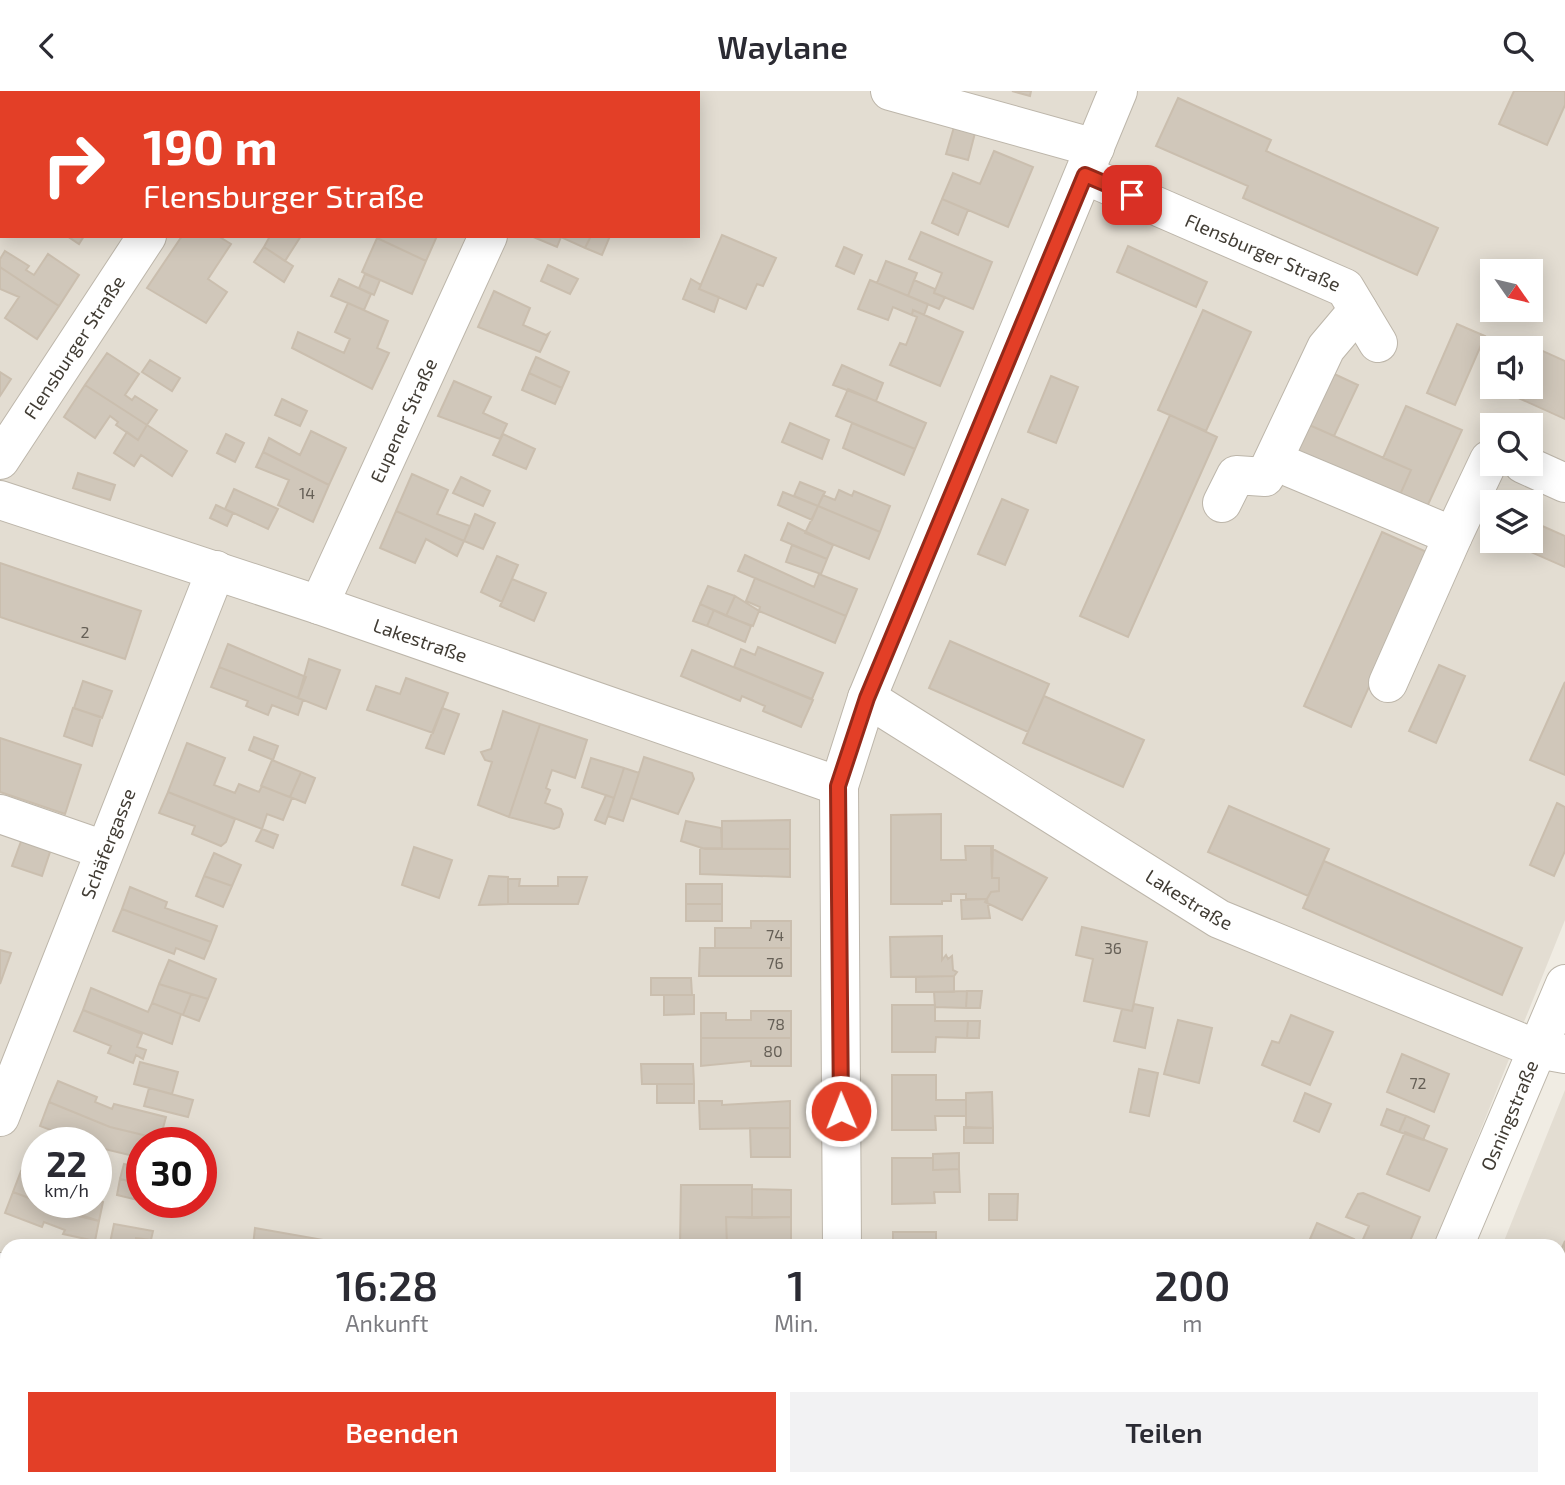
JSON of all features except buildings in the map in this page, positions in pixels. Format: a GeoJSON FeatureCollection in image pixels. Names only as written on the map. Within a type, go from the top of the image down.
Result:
{"type":"FeatureCollection","features":[{"type":"Feature","properties":{"kind":"street","name":"Flensburger Straße"},"geometry":{"type":"LineString","coordinates":[[890,91],[1090,162],[1345,288],[1378,343]]}},
{"type":"Feature","properties":{"kind":"street"},"geometry":{"type":"LineString","coordinates":[[842,1239],[838,786],[867,698],[1118,91]]}},
{"type":"Feature","properties":{"kind":"street","name":"Flensburger Straße"},"geometry":{"type":"LineString","coordinates":[[0,460],[146,238]]}},
{"type":"Feature","properties":{"kind":"street","name":"Eupener Straße"},"geometry":{"type":"LineString","coordinates":[[319,605],[487,238]]}},
{"type":"Feature","properties":{"kind":"street"},"geometry":{"type":"LineString","coordinates":[[1222,503],[1236,475],[1265,477],[1326,348],[1358,310]]}},
{"type":"Feature","properties":{"kind":"street"},"geometry":{"type":"LineString","coordinates":[[1291,468],[1453,536]]}},
{"type":"Feature","properties":{"kind":"street"},"geometry":{"type":"LineString","coordinates":[[1543,473],[1565,483]]}},
{"type":"Feature","properties":{"kind":"street"},"geometry":{"type":"LineString","coordinates":[[1388,683],[1481,476]]}},
{"type":"Feature","properties":{"kind":"street","name":"Lakestraße"},"geometry":{"type":"LineString","coordinates":[[0,500],[319,605],[838,786]]}},
{"type":"Feature","properties":{"kind":"street","name":"Schäfergasse"},"geometry":{"type":"LineString","coordinates":[[0,1117],[13,1044],[104,850],[216,570]]}},
{"type":"Feature","properties":{"kind":"street","name":"Lakestraße"},"geometry":{"type":"LineString","coordinates":[[867,698],[1219,919],[1551,1051]]}},
{"type":"Feature","properties":{"kind":"street"},"geometry":{"type":"LineString","coordinates":[[0,814],[104,850]]}},
{"type":"Feature","properties":{"kind":"street","name":"Osningstraße"},"geometry":{"type":"LineString","coordinates":[[1457,1239],[1551,1051],[1565,984]]}},
{"type":"Feature","properties":{"kind":"shaded area"},"geometry":{"type":"Polygon","coordinates":[[[700,91],[1565,91],[1565,920],[1437,1239],[0,1239],[0,238],[700,238],[700,91]]]}},
{"type":"Feature","properties":{"kind":"shaded area"},"geometry":{"type":"Polygon","coordinates":[[[1565,1090],[1565,1239],[1505,1239],[1565,1090]]]}},
{"type":"Feature","properties":{"kind":"route"},"geometry":{"type":"LineString","coordinates":[[841,1111],[838,786],[867,698],[1085,175],[1132,195]]}}]}
